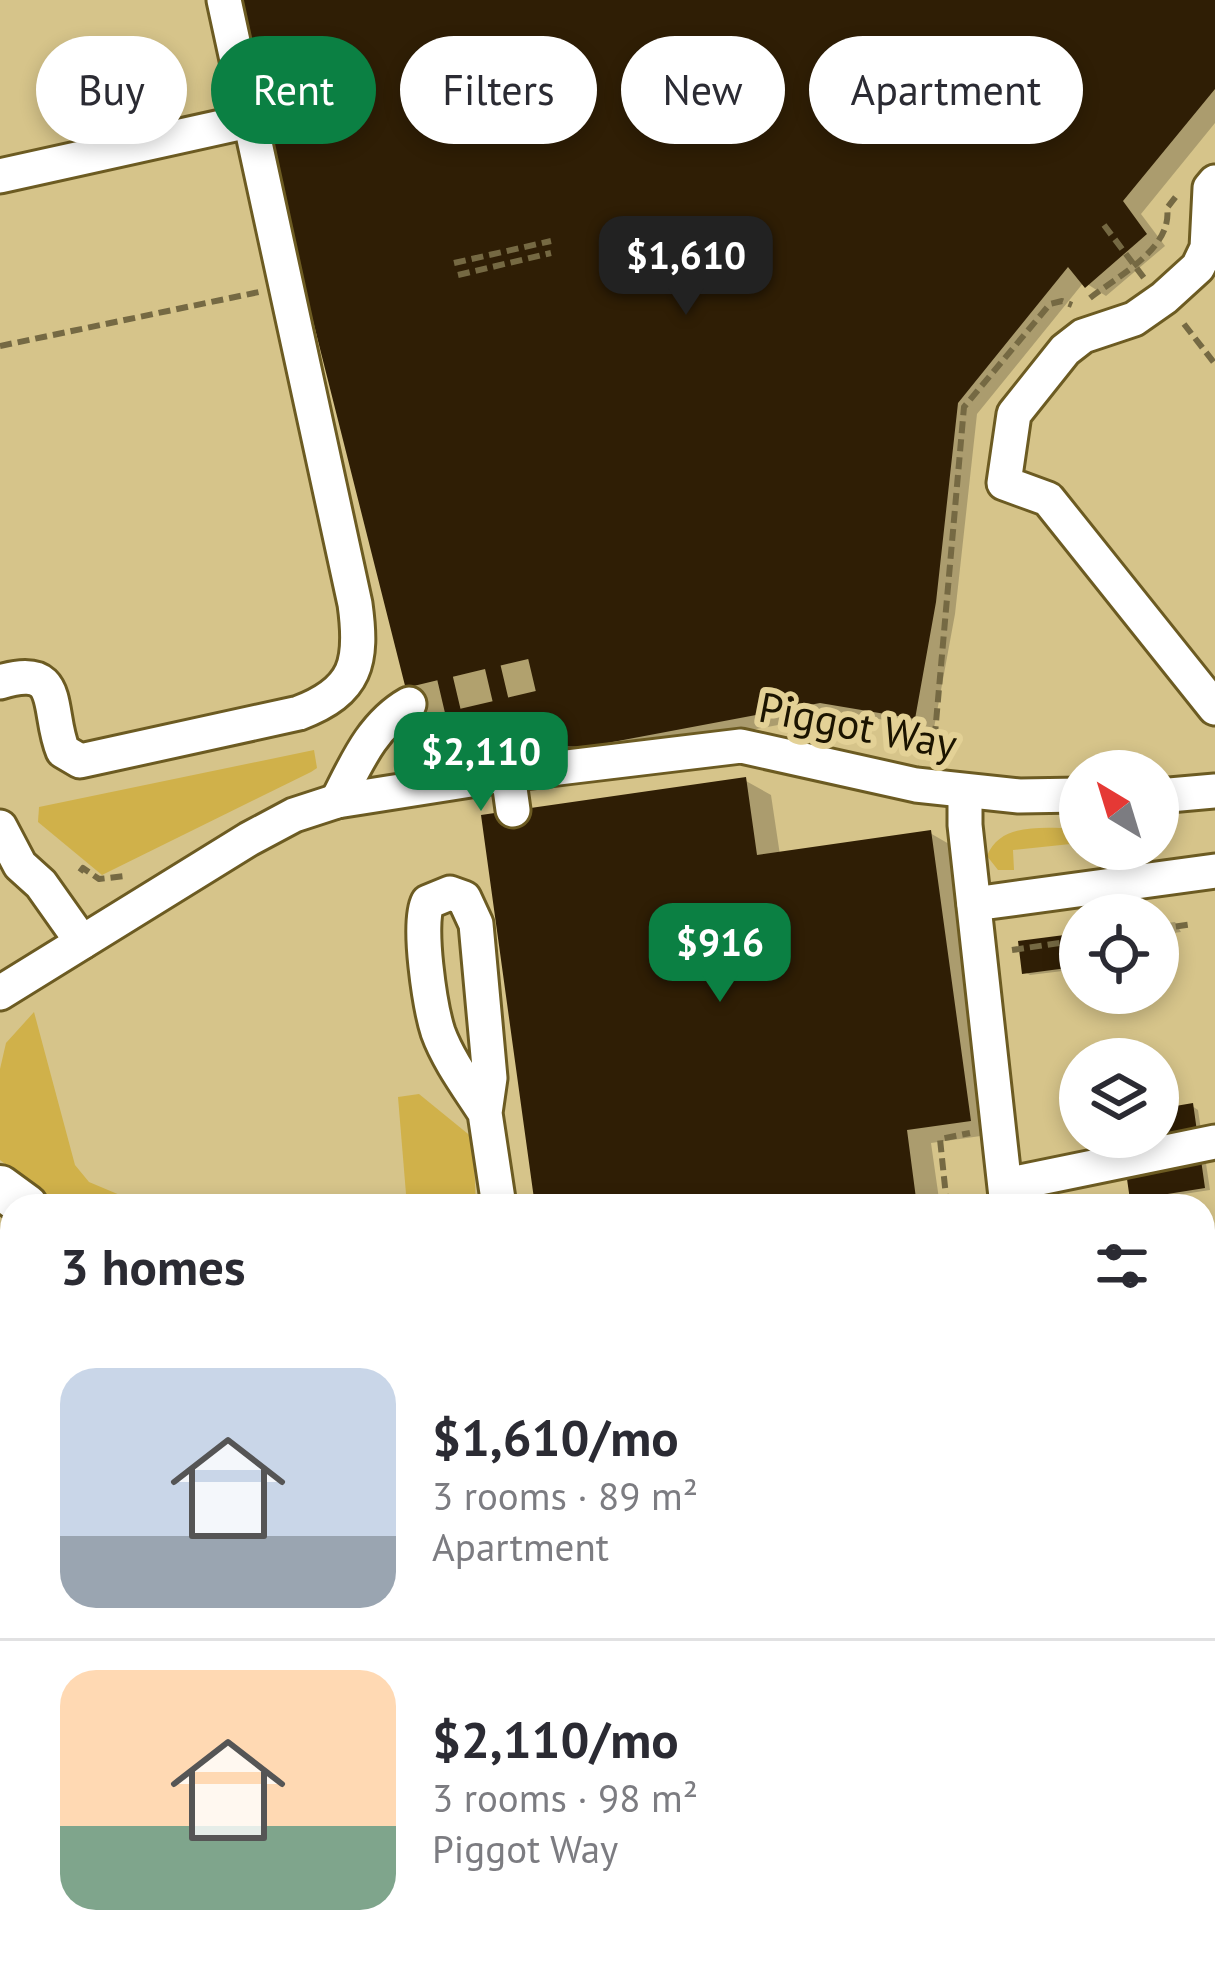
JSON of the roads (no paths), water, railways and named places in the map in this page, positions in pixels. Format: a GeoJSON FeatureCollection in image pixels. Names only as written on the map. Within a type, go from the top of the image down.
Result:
{"type":"FeatureCollection","features":[{"type":"Feature","properties":{"kind":"street"},"geometry":{"type":"LineString","coordinates":[[224,0],[233,36]]}},
{"type":"Feature","properties":{"kind":"street"},"geometry":{"type":"LineString","coordinates":[[0,176],[211,130]]}},
{"type":"Feature","properties":{"kind":"street"},"geometry":{"type":"LineString","coordinates":[[0,682],[28,676],[43,681],[51,694],[63,751],[80,761],[299,713],[324,703],[350,678],[361,646],[356,604],[285,286],[259,144]]}},
{"type":"Feature","properties":{"kind":"street"},"geometry":{"type":"LineString","coordinates":[[1212,697],[1048,500],[1004,483],[1014,414],[1073,341],[1134,319],[1165,298],[1211,254],[1210,188],[1215,182]]}},
{"type":"Feature","properties":{"kind":"street"},"geometry":{"type":"LineString","coordinates":[[337,801],[368,742],[392,713],[410,704]]}},
{"type":"Feature","properties":{"kind":"street","name":"Piggot Way"},"geometry":{"type":"LineString","coordinates":[[0,1010],[12,987],[82,942],[249,839],[294,815],[337,801],[508,774],[741,746],[883,779],[965,792],[1059,794]]}},
{"type":"Feature","properties":{"kind":"street"},"geometry":{"type":"LineString","coordinates":[[508,774],[513,810]]}},
{"type":"Feature","properties":{"kind":"street"},"geometry":{"type":"LineString","coordinates":[[1179,794],[1215,790]]}},
{"type":"Feature","properties":{"kind":"street"},"geometry":{"type":"LineString","coordinates":[[965,792],[1008,1194]]}},
{"type":"Feature","properties":{"kind":"street"},"geometry":{"type":"LineString","coordinates":[[0,827],[20,865],[41,884],[82,942]]}},
{"type":"Feature","properties":{"kind":"street"},"geometry":{"type":"LineString","coordinates":[[974,904],[1215,871]]}},
{"type":"Feature","properties":{"kind":"street"},"geometry":{"type":"LineString","coordinates":[[485,1113],[438,1031],[424,910],[428,902],[450,893],[464,898],[476,924],[490,1078],[485,1113],[496,1194]]}},
{"type":"Feature","properties":{"kind":"street"},"geometry":{"type":"LineString","coordinates":[[1027,1194],[1215,1142]]}},
{"type":"Feature","properties":{"kind":"tunnel"},"geometry":{"type":"LineString","coordinates":[[409,704],[532,675]]}}]}
